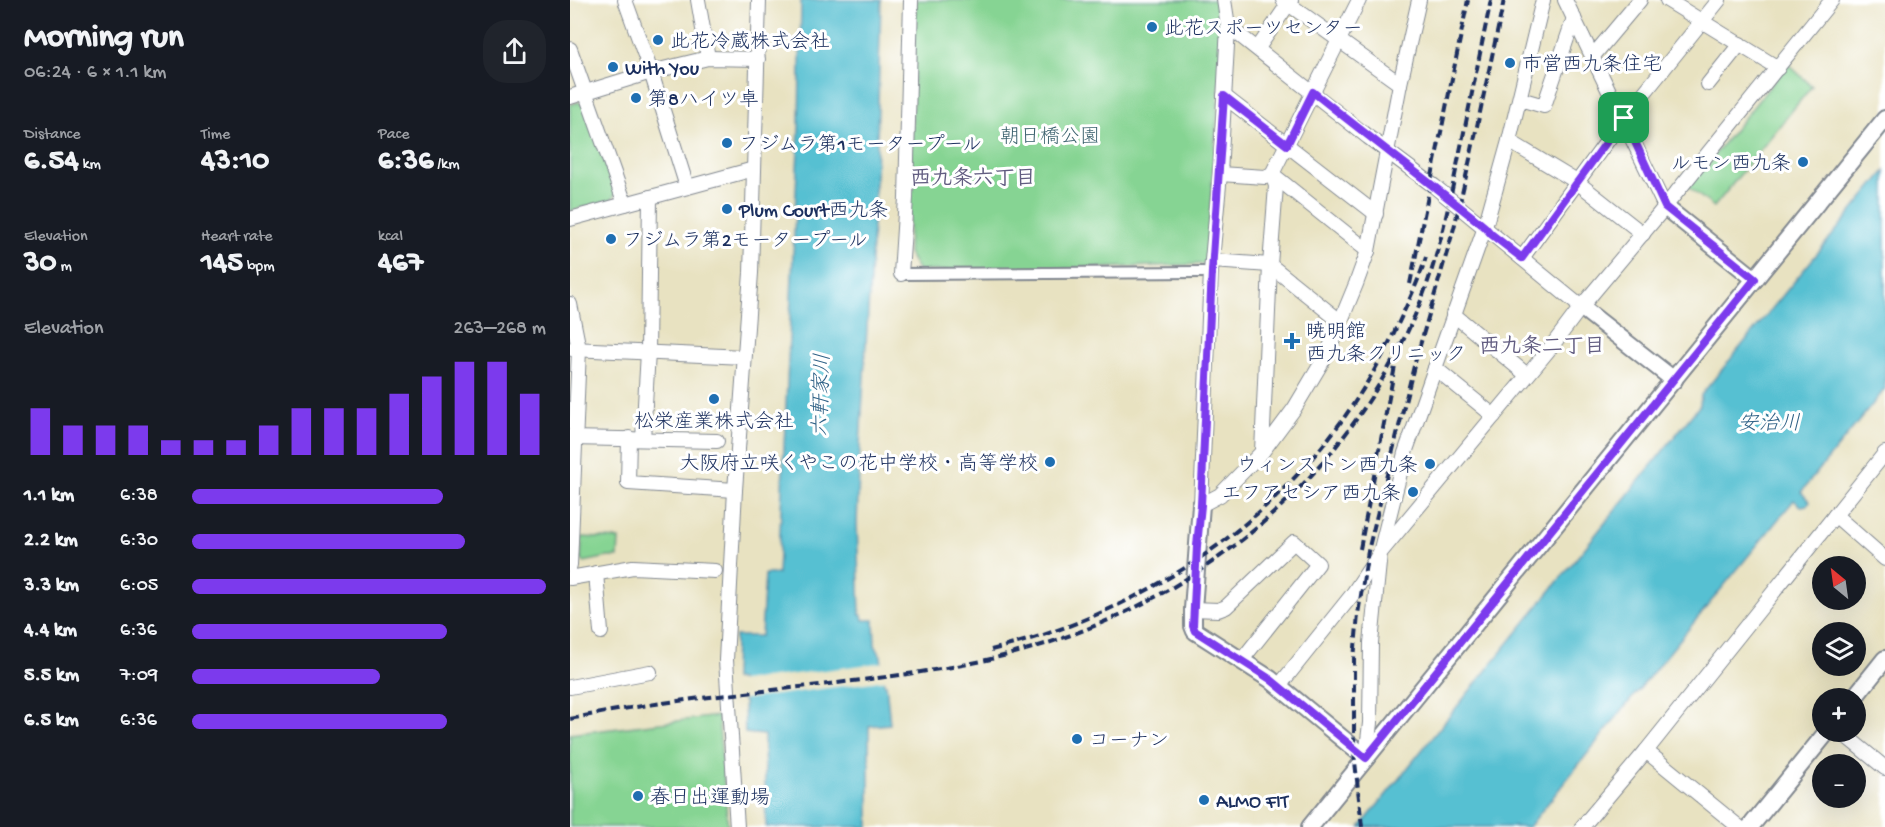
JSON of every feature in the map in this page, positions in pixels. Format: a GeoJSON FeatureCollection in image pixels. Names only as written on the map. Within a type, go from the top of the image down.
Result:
{"type":"FeatureCollection","features":[{"type":"Feature","properties":{"kind":"street"},"geometry":{"type":"LineString","coordinates":[[625,0],[651,72],[687,187]]}},
{"type":"Feature","properties":{"kind":"street"},"geometry":{"type":"LineString","coordinates":[[698,0],[708,58]]}},
{"type":"Feature","properties":{"kind":"street"},"geometry":{"type":"LineString","coordinates":[[737,827],[726,660],[735,490],[751,273],[759,0]]}},
{"type":"Feature","properties":{"kind":"street"},"geometry":{"type":"LineString","coordinates":[[911,0],[906,198],[901,274],[1203,272]]}},
{"type":"Feature","properties":{"kind":"street"},"geometry":{"type":"LineString","coordinates":[[1224,0],[1228,26],[1220,174],[1212,261],[1193,626],[1195,631],[1279,686],[1366,758]]}},
{"type":"Feature","properties":{"kind":"street"},"geometry":{"type":"LineString","coordinates":[[1220,174],[1266,177],[1272,174],[1359,0]]}},
{"type":"Feature","properties":{"kind":"street"},"geometry":{"type":"LineString","coordinates":[[1201,505],[1220,495],[1262,452],[1294,409],[1328,352],[1341,322],[1368,251],[1418,0]]}},
{"type":"Feature","properties":{"kind":"street"},"geometry":{"type":"LineString","coordinates":[[1366,758],[1370,723],[1371,643],[1380,553],[1405,453],[1485,227],[1520,99],[1543,0]]}},
{"type":"Feature","properties":{"kind":"street"},"geometry":{"type":"LineString","coordinates":[[1593,56],[1640,0]]}},
{"type":"Feature","properties":{"kind":"street"},"geometry":{"type":"LineString","coordinates":[[1666,0],[1778,68]]}},
{"type":"Feature","properties":{"kind":"street"},"geometry":{"type":"LineString","coordinates":[[1522,258],[1624,118],[1719,0]]}},
{"type":"Feature","properties":{"kind":"street"},"geometry":{"type":"LineString","coordinates":[[1279,686],[1352,595],[1380,553],[1832,0]]}},
{"type":"Feature","properties":{"kind":"street"},"geometry":{"type":"LineString","coordinates":[[1258,48],[1288,1],[1400,84]]}},
{"type":"Feature","properties":{"kind":"street"},"geometry":{"type":"LineString","coordinates":[[1567,1],[1665,207],[1755,279]]}},
{"type":"Feature","properties":{"kind":"street"},"geometry":{"type":"LineString","coordinates":[[1520,99],[1544,106],[1574,18]]}},
{"type":"Feature","properties":{"kind":"street"},"geometry":{"type":"LineString","coordinates":[[1228,26],[1419,174],[1581,308],[1674,380]]}},
{"type":"Feature","properties":{"kind":"street"},"geometry":{"type":"LineString","coordinates":[[1708,84],[1740,44]]}},
{"type":"Feature","properties":{"kind":"street"},"geometry":{"type":"LineString","coordinates":[[570,49],[625,204]]}},
{"type":"Feature","properties":{"kind":"street"},"geometry":{"type":"LineString","coordinates":[[570,97],[651,72],[708,58],[758,59]]}},
{"type":"Feature","properties":{"kind":"street"},"geometry":{"type":"LineString","coordinates":[[1224,96],[1376,214]]}},
{"type":"Feature","properties":{"kind":"street"},"geometry":{"type":"LineString","coordinates":[[1310,827],[1885,119]]}},
{"type":"Feature","properties":{"kind":"street"},"geometry":{"type":"LineString","coordinates":[[1509,141],[1577,182],[1643,234]]}},
{"type":"Feature","properties":{"kind":"street"},"geometry":{"type":"LineString","coordinates":[[570,219],[754,169]]}},
{"type":"Feature","properties":{"kind":"street"},"geometry":{"type":"LineString","coordinates":[[1272,174],[1368,251]]}},
{"type":"Feature","properties":{"kind":"street"},"geometry":{"type":"LineString","coordinates":[[1262,452],[1270,265],[1276,186],[1272,174]]}},
{"type":"Feature","properties":{"kind":"street"},"geometry":{"type":"LineString","coordinates":[[650,197],[648,352],[628,483],[735,490]]}},
{"type":"Feature","properties":{"kind":"street"},"geometry":{"type":"LineString","coordinates":[[1212,261],[1270,265],[1341,322]]}},
{"type":"Feature","properties":{"kind":"street"},"geometry":{"type":"LineString","coordinates":[[570,304],[575,349],[570,565]]}},
{"type":"Feature","properties":{"kind":"street"},"geometry":{"type":"LineString","coordinates":[[1454,314],[1527,375]]}},
{"type":"Feature","properties":{"kind":"street"},"geometry":{"type":"LineString","coordinates":[[575,349],[744,357]]}},
{"type":"Feature","properties":{"kind":"street"},"geometry":{"type":"LineString","coordinates":[[1435,368],[1494,416]]}},
{"type":"Feature","properties":{"kind":"street"},"geometry":{"type":"LineString","coordinates":[[573,438],[717,441]]}},
{"type":"Feature","properties":{"kind":"street"},"geometry":{"type":"LineString","coordinates":[[1582,827],[1646,751],[1885,453]]}},
{"type":"Feature","properties":{"kind":"street"},"geometry":{"type":"LineString","coordinates":[[1835,515],[1885,559]]}},
{"type":"Feature","properties":{"kind":"street"},"geometry":{"type":"LineString","coordinates":[[1193,609],[1218,610],[1226,607],[1294,542],[1318,564],[1241,661]]}},
{"type":"Feature","properties":{"kind":"street"},"geometry":{"type":"LineString","coordinates":[[570,578],[633,567],[715,571]]}},
{"type":"Feature","properties":{"kind":"street"},"geometry":{"type":"LineString","coordinates":[[596,573],[601,632]]}},
{"type":"Feature","properties":{"kind":"street"},"geometry":{"type":"LineString","coordinates":[[1862,688],[1885,659]]}},
{"type":"Feature","properties":{"kind":"street"},"geometry":{"type":"LineString","coordinates":[[570,687],[650,672]]}},
{"type":"Feature","properties":{"kind":"street"},"geometry":{"type":"LineString","coordinates":[[1750,827],[1819,742]]}},
{"type":"Feature","properties":{"kind":"street"},"geometry":{"type":"LineString","coordinates":[[1853,742],[1885,768]]}},
{"type":"Feature","properties":{"kind":"street"},"geometry":{"type":"LineString","coordinates":[[1646,751],[1739,827]]}},
{"type":"Feature","properties":{"kind":"green space","name":"朝日橋公園"},"geometry":{"type":"Polygon","coordinates":[[[916,0],[1219,0],[1224,23],[1206,264],[1046,270],[919,271],[908,253],[916,0]]]}},
{"type":"Feature","properties":{"kind":"green space"},"geometry":{"type":"Polygon","coordinates":[[[1788,64],[1812,86],[1714,207],[1688,187],[1788,64]]]}},
{"type":"Feature","properties":{"kind":"green space"},"geometry":{"type":"Polygon","coordinates":[[[578,102],[586,106],[616,192],[612,200],[570,211],[570,105],[578,102]]]}},
{"type":"Feature","properties":{"kind":"green space"},"geometry":{"type":"Polygon","coordinates":[[[582,537],[619,539],[618,557],[584,562],[581,559],[582,537]]]}},
{"type":"Feature","properties":{"kind":"green space","name":"春日出運動場"},"geometry":{"type":"Polygon","coordinates":[[[718,716],[728,827],[570,827],[570,734],[718,716]]]}},
{"type":"Feature","properties":{"kind":"water","name":"六軒家川"},"geometry":{"type":"Polygon","coordinates":[[[801,0],[881,0],[876,176],[857,523],[860,615],[863,620],[874,620],[875,645],[881,656],[890,724],[869,726],[869,827],[766,827],[764,735],[745,733],[744,701],[740,680],[734,679],[735,636],[761,636],[765,574],[778,574],[799,128],[801,0]]]}},
{"type":"Feature","properties":{"kind":"water","name":"安治川"},"geometry":{"type":"Polygon","coordinates":[[[1885,171],[1885,389],[1801,492],[1810,502],[1801,506],[1794,500],[1529,827],[1360,827],[1700,405],[1701,395],[1885,171]]]}},
{"type":"Feature","properties":{"kind":"pier"},"geometry":{"type":"Polygon","coordinates":[[[885,662],[887,680],[739,700],[737,682],[735,682],[885,662]]]}},
{"type":"Feature","properties":{"kind":"railway"},"geometry":{"type":"LineString","coordinates":[[1410,284],[1468,0]]}},
{"type":"Feature","properties":{"kind":"railway"},"geometry":{"type":"LineString","coordinates":[[570,719],[715,696],[909,674],[957,666],[1032,648],[1102,623],[1169,589],[1231,549],[1287,501],[1337,446],[1380,384],[1415,315],[1430,277],[1446,216],[1491,0]]}},
{"type":"Feature","properties":{"kind":"railway"},"geometry":{"type":"LineString","coordinates":[[1362,827],[1354,752],[1354,659],[1358,614],[1368,551],[1414,366],[1454,228],[1504,0]]}},
{"type":"Feature","properties":{"kind":"railway"},"geometry":{"type":"LineString","coordinates":[[991,650],[1057,630],[1119,604],[1178,572],[1233,534],[1283,490],[1327,440],[1366,385],[1402,316],[1426,257]]}},
{"type":"Feature","properties":{"kind":"railway"},"geometry":{"type":"LineString","coordinates":[[1360,549],[1396,361]]}},
{"type":"Feature","properties":{"kind":"place","name":"此花スポーツセンター"},"geometry":{"type":"Point","coordinates":[1152,27]}},
{"type":"Feature","properties":{"kind":"place","name":"此花冷蔵株式会社"},"geometry":{"type":"Point","coordinates":[658,40]}},
{"type":"Feature","properties":{"kind":"place","name":"市営西九条住宅"},"geometry":{"type":"Point","coordinates":[1510,63]}},
{"type":"Feature","properties":{"kind":"place","name":"With You"},"geometry":{"type":"Point","coordinates":[613,67]}},
{"type":"Feature","properties":{"kind":"place","name":"第8ハイツ卓"},"geometry":{"type":"Point","coordinates":[636,98]}},
{"type":"Feature","properties":{"kind":"place","name":"フジムラ第1モータープール"},"geometry":{"type":"Point","coordinates":[727,143]}},
{"type":"Feature","properties":{"kind":"place","name":"ルモン西九条"},"geometry":{"type":"Point","coordinates":[1803,162]}},
{"type":"Feature","properties":{"kind":"place","name":"Plum Court西九条"},"geometry":{"type":"Point","coordinates":[727,209]}},
{"type":"Feature","properties":{"kind":"place","name":"フジムラ第2モータープール"},"geometry":{"type":"Point","coordinates":[611,239]}},
{"type":"Feature","properties":{"kind":"place","name":"暁明館 西九条クリニック"},"geometry":{"type":"Point","coordinates":[1292,341]}},
{"type":"Feature","properties":{"kind":"place","name":"松栄産業株式会社"},"geometry":{"type":"Point","coordinates":[714,399]}},
{"type":"Feature","properties":{"kind":"place","name":"大阪府立咲くやこの花中学校・高等学校"},"geometry":{"type":"Point","coordinates":[1050,462]}},
{"type":"Feature","properties":{"kind":"place","name":"ウィンストン西九条"},"geometry":{"type":"Point","coordinates":[1430,464]}},
{"type":"Feature","properties":{"kind":"place","name":"エフアセシア西九条"},"geometry":{"type":"Point","coordinates":[1413,492]}},
{"type":"Feature","properties":{"kind":"place","name":"コーナン"},"geometry":{"type":"Point","coordinates":[1077,739]}},
{"type":"Feature","properties":{"kind":"place","name":"春日出運動場"},"geometry":{"type":"Point","coordinates":[638,796]}},
{"type":"Feature","properties":{"kind":"place","name":"ALMO FIT"},"geometry":{"type":"Point","coordinates":[1204,800]}},
{"type":"Feature","properties":{"kind":"district","name":"西九条六丁目"},"geometry":{"type":"Point","coordinates":[973,177]}},
{"type":"Feature","properties":{"kind":"district","name":"西九条二丁目"},"geometry":{"type":"Point","coordinates":[1542,345]}},
{"type":"Feature","properties":{"kind":"route"},"geometry":{"type":"LineString","coordinates":[[1313,92],[1522,258],[1624,118],[1665,207],[1755,279],[1366,758],[1270,679],[1195,631],[1193,626],[1224,96],[1287,145],[1313,92]]}}]}
